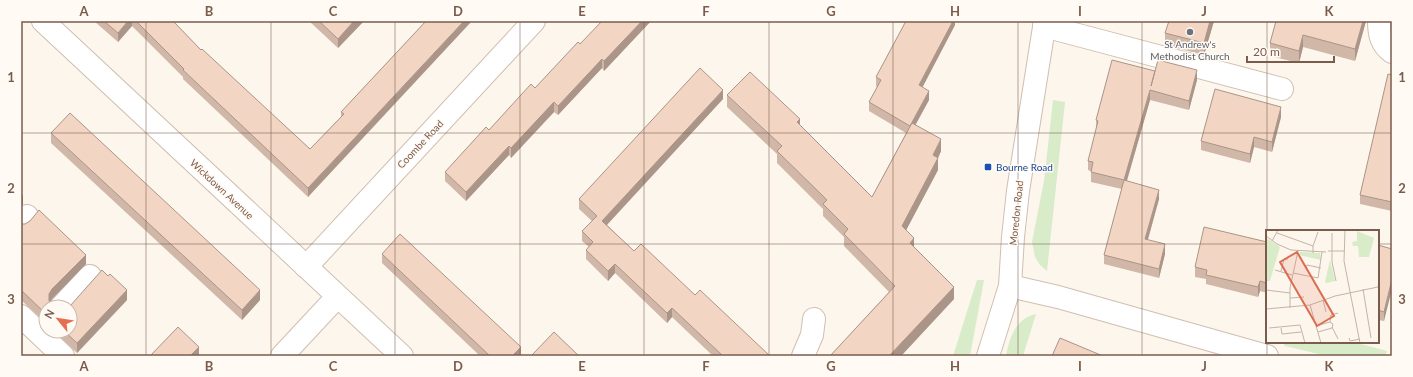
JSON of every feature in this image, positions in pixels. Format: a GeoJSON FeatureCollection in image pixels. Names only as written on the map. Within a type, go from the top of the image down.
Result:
{"type":"FeatureCollection","features":[{"type":"Feature","properties":{"kind":"street","name":"Wickdown Avenue"},"geometry":{"type":"LineString","coordinates":[[43,21],[337,297],[402,356]]}},
{"type":"Feature","properties":{"kind":"street","name":"Coombe Road"},"geometry":{"type":"LineString","coordinates":[[306,267],[534,21]]}},
{"type":"Feature","properties":{"kind":"street"},"geometry":{"type":"LineString","coordinates":[[1379,21],[1379,32],[1382,42],[1392,52]]}},
{"type":"Feature","properties":{"kind":"street"},"geometry":{"type":"LineString","coordinates":[[1044,24],[1282,89]]}},
{"type":"Feature","properties":{"kind":"street","name":"Moredon Road"},"geometry":{"type":"LineString","coordinates":[[988,356],[1010,286],[1018,191],[1044,24]]}},
{"type":"Feature","properties":{"kind":"street"},"geometry":{"type":"LineString","coordinates":[[68,299],[90,276]]}},
{"type":"Feature","properties":{"kind":"street"},"geometry":{"type":"LineString","coordinates":[[1010,286],[1267,356]]}},
{"type":"Feature","properties":{"kind":"street"},"geometry":{"type":"LineString","coordinates":[[282,356],[337,297]]}},
{"type":"Feature","properties":{"kind":"street"},"geometry":{"type":"LineString","coordinates":[[21,316],[38,326]]}},
{"type":"Feature","properties":{"kind":"street"},"geometry":{"type":"LineString","coordinates":[[803,356],[812,335],[814,319]]}},
{"type":"Feature","properties":{"kind":"street"},"geometry":{"type":"LineString","coordinates":[[50,339],[62,356]]}},
{"type":"Feature","properties":{"kind":"green space"},"geometry":{"type":"Polygon","coordinates":[[[1053,100],[1065,102],[1047,271],[1040,265],[1035,257],[1032,242],[1044,181],[1053,100]]]}},
{"type":"Feature","properties":{"kind":"green space"},"geometry":{"type":"Polygon","coordinates":[[[977,280],[984,280],[970,356],[953,356],[977,280]]]}},
{"type":"Feature","properties":{"kind":"green space"},"geometry":{"type":"Polygon","coordinates":[[[1036,314],[1023,356],[1006,356],[1009,342],[1019,324],[1029,316],[1036,314]]]}},
{"type":"Feature","properties":{"kind":"green space"},"geometry":{"type":"Polygon","coordinates":[[[1284,343],[1357,343],[1387,351],[1385,356],[1327,356],[1285,346],[1284,343]]]}},
{"type":"Feature","properties":{"kind":"building"},"geometry":{"type":"Polygon","coordinates":[[[104,21],[128,21],[118,33],[104,21]]]}},
{"type":"Feature","properties":{"kind":"building"},"geometry":{"type":"Polygon","coordinates":[[[136,21],[173,21],[201,50],[202,49],[310,149],[344,114],[341,112],[426,21],[464,21],[308,188],[183,70],[184,69],[136,21]]]}},
{"type":"Feature","properties":{"kind":"building"},"geometry":{"type":"Polygon","coordinates":[[[319,21],[354,21],[338,39],[319,21]]]}},
{"type":"Feature","properties":{"kind":"building"},"geometry":{"type":"Polygon","coordinates":[[[602,21],[642,21],[604,61],[602,59],[558,106],[554,102],[511,148],[509,146],[466,192],[445,172],[486,127],[489,130],[531,84],[535,88],[578,42],[580,44],[602,21]]]}},
{"type":"Feature","properties":{"kind":"building"},"geometry":{"type":"Polygon","coordinates":[[[906,21],[953,21],[919,85],[929,91],[910,126],[869,102],[881,80],[876,77],[906,21]]]}},
{"type":"Feature","properties":{"kind":"building"},"geometry":{"type":"Polygon","coordinates":[[[1169,21],[1210,21],[1204,43],[1165,33],[1169,21]]]}},
{"type":"Feature","properties":{"kind":"building"},"geometry":{"type":"Polygon","coordinates":[[[1276,21],[1363,21],[1355,49],[1303,35],[1299,51],[1270,43],[1276,21]]]}},
{"type":"Feature","properties":{"kind":"building"},"geometry":{"type":"Polygon","coordinates":[[[1112,60],[1155,71],[1151,86],[1158,60],[1197,70],[1189,101],[1150,90],[1124,180],[1091,172],[1093,162],[1088,161],[1098,121],[1096,120],[1112,60]]]}},
{"type":"Feature","properties":{"kind":"building"},"geometry":{"type":"Polygon","coordinates":[[[700,68],[723,90],[602,221],[634,251],[641,244],[695,295],[700,290],[770,356],[723,356],[672,308],[667,313],[615,264],[608,271],[586,250],[593,242],[582,231],[597,216],[579,199],[700,68]]]}},
{"type":"Feature","properties":{"kind":"building"},"geometry":{"type":"Polygon","coordinates":[[[750,72],[800,119],[797,122],[872,197],[912,123],[941,139],[933,155],[938,158],[902,226],[914,238],[910,243],[954,287],[889,356],[830,356],[895,286],[844,234],[848,229],[823,204],[827,200],[777,151],[782,146],[727,95],[750,72]]]}},
{"type":"Feature","properties":{"kind":"building"},"geometry":{"type":"Polygon","coordinates":[[[1388,74],[1392,75],[1392,202],[1360,195],[1388,74]]]}},
{"type":"Feature","properties":{"kind":"building"},"geometry":{"type":"Polygon","coordinates":[[[1215,89],[1281,107],[1272,142],[1254,137],[1250,154],[1201,141],[1215,89]]]}},
{"type":"Feature","properties":{"kind":"building"},"geometry":{"type":"Polygon","coordinates":[[[70,113],[260,290],[242,310],[51,133],[70,113]]]}},
{"type":"Feature","properties":{"kind":"building"},"geometry":{"type":"Polygon","coordinates":[[[1124,180],[1159,190],[1145,239],[1165,244],[1159,269],[1104,255],[1124,180]]]}},
{"type":"Feature","properties":{"kind":"building"},"geometry":{"type":"Polygon","coordinates":[[[39,210],[86,255],[52,289],[49,294],[49,299],[38,299],[38,306],[21,290],[21,224],[25,224],[30,221],[39,210]]]}},
{"type":"Feature","properties":{"kind":"building"},"geometry":{"type":"Polygon","coordinates":[[[1204,227],[1266,242],[1266,283],[1260,281],[1258,287],[1206,275],[1207,270],[1195,267],[1204,227]]]}},
{"type":"Feature","properties":{"kind":"building"},"geometry":{"type":"Polygon","coordinates":[[[400,234],[521,347],[512,356],[490,356],[382,254],[400,234]]]}},
{"type":"Feature","properties":{"kind":"building"},"geometry":{"type":"Polygon","coordinates":[[[1379,245],[1392,249],[1392,279],[1384,312],[1379,310],[1379,245]]]}},
{"type":"Feature","properties":{"kind":"building"},"geometry":{"type":"Polygon","coordinates":[[[102,270],[108,276],[110,274],[127,290],[77,343],[73,339],[78,339],[78,299],[76,299],[102,270]]]}},
{"type":"Feature","properties":{"kind":"building"},"geometry":{"type":"Polygon","coordinates":[[[178,327],[199,347],[190,356],[150,356],[178,327]]]}},
{"type":"Feature","properties":{"kind":"building"},"geometry":{"type":"Polygon","coordinates":[[[554,332],[579,356],[531,356],[554,332]]]}},
{"type":"Feature","properties":{"kind":"building"},"geometry":{"type":"Polygon","coordinates":[[[1060,338],[1103,356],[1052,356],[1060,338]]]}},
{"type":"Feature","properties":{"kind":"place","name":"St Andrew's Methodist Church"},"geometry":{"type":"Point","coordinates":[1190,32]}},
{"type":"Feature","properties":{"kind":"place","name":"Bourne Road"},"geometry":{"type":"Point","coordinates":[988,167]}}]}
